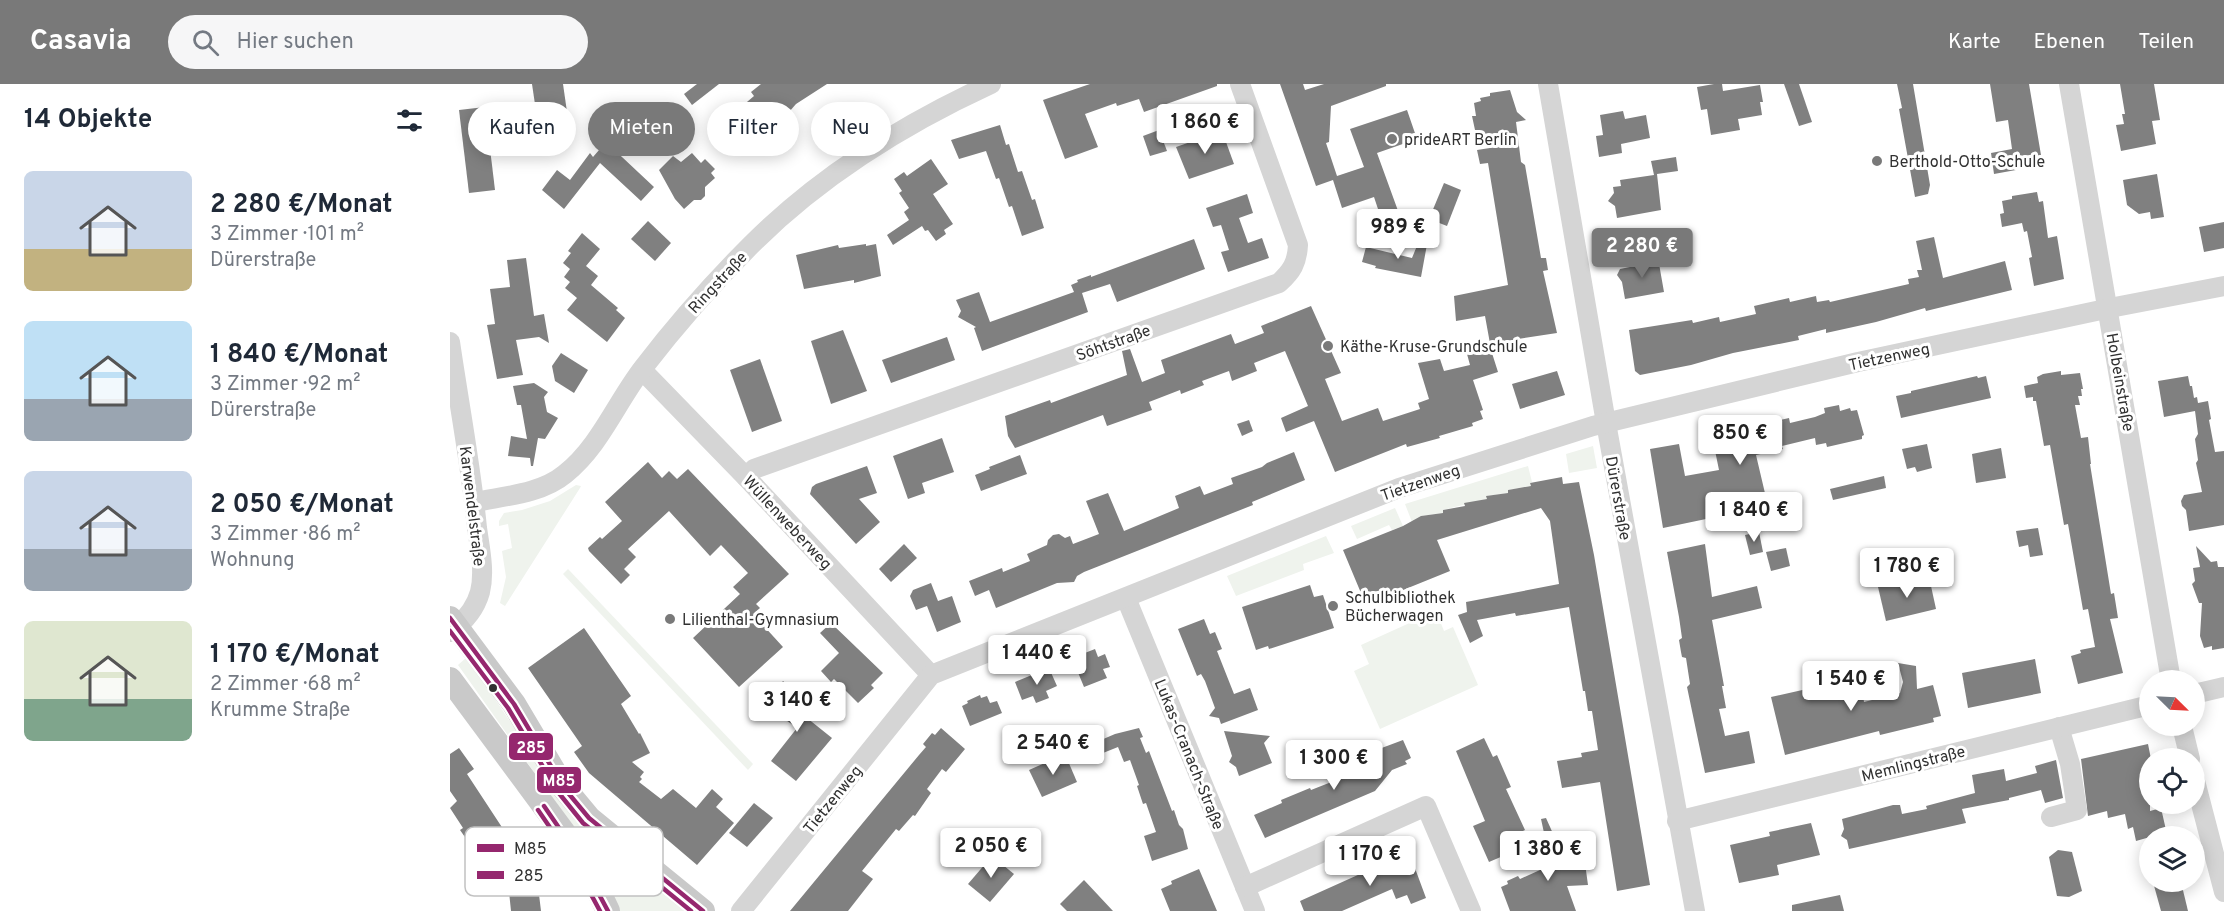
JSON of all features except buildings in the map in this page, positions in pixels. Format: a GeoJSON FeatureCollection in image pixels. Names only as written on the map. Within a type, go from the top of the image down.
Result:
{"type":"FeatureCollection","features":[{"type":"Feature","properties":{"kind":"main road"},"geometry":{"type":"LineString","coordinates":[[452,626],[514,704],[564,788],[589,818],[600,827]]}},
{"type":"Feature","properties":{"kind":"main road"},"geometry":{"type":"LineString","coordinates":[[450,679],[560,827]]}},
{"type":"Feature","properties":{"kind":"main road"},"geometry":{"type":"LineString","coordinates":[[663,878],[703,911]]}},
{"type":"Feature","properties":{"kind":"street","name":"Ringstraße"},"geometry":{"type":"LineString","coordinates":[[475,502],[541,487],[565,475],[599,438],[642,370],[694,305],[752,244],[828,179],[894,135],[960,98],[991,84]]}},
{"type":"Feature","properties":{"kind":"street","name":"Söhtstraße"},"geometry":{"type":"LineString","coordinates":[[746,477],[754,470],[1279,283],[1290,273],[1297,261],[1298,245],[1240,84]]}},
{"type":"Feature","properties":{"kind":"street","name":"Dürerstraße"},"geometry":{"type":"LineString","coordinates":[[1548,84],[1606,423],[1695,911]]}},
{"type":"Feature","properties":{"kind":"street","name":"Holbeinstraße"},"geometry":{"type":"LineString","coordinates":[[2069,84],[2169,670]]}},
{"type":"Feature","properties":{"kind":"street","name":"Tietzenweg"},"geometry":{"type":"LineString","coordinates":[[741,911],[931,675],[1400,488],[1606,423],[1858,362],[2108,308],[2224,286]]}},
{"type":"Feature","properties":{"kind":"street","name":"Karwendelstraße"},"geometry":{"type":"LineString","coordinates":[[450,342],[475,502],[482,571],[480,593],[468,617],[452,626]]}},
{"type":"Feature","properties":{"kind":"street","name":"Wüllenweberweg"},"geometry":{"type":"LineString","coordinates":[[642,370],[746,477],[931,675]]}},
{"type":"Feature","properties":{"kind":"street","name":"Lukas-Cranach-Straße"},"geometry":{"type":"LineString","coordinates":[[1126,598],[1255,911]]}},
{"type":"Feature","properties":{"kind":"street"},"geometry":{"type":"LineString","coordinates":[[2205,691],[2224,687]]}},
{"type":"Feature","properties":{"kind":"street","name":"Memlingstraße"},"geometry":{"type":"LineString","coordinates":[[1677,821],[2139,708]]}},
{"type":"Feature","properties":{"kind":"street"},"geometry":{"type":"LineString","coordinates":[[2051,817],[2077,810],[2070,764],[2059,727]]}},
{"type":"Feature","properties":{"kind":"street"},"geometry":{"type":"LineString","coordinates":[[1245,887],[1426,806],[1471,911]]}},
{"type":"Feature","properties":{"kind":"street"},"geometry":{"type":"LineString","coordinates":[[2204,814],[2224,892]]}},
{"type":"Feature","properties":{"kind":"shaded area"},"geometry":{"type":"Polygon","coordinates":[[[1593,446],[1597,468],[1569,473],[1566,454],[1593,446]]]}},
{"type":"Feature","properties":{"kind":"shaded area"},"geometry":{"type":"Polygon","coordinates":[[[1528,466],[1531,486],[1487,496],[1487,499],[1443,510],[1443,513],[1421,516],[1421,519],[1412,522],[1405,504],[1528,466]]]}},
{"type":"Feature","properties":{"kind":"shaded area"},"geometry":{"type":"Polygon","coordinates":[[[576,485],[581,486],[505,606],[500,603],[506,577],[502,551],[512,548],[508,524],[499,526],[504,513],[550,501],[576,485]]]}},
{"type":"Feature","properties":{"kind":"shaded area"},"geometry":{"type":"Polygon","coordinates":[[[1395,508],[1403,526],[1392,530],[1389,525],[1357,539],[1351,526],[1395,508]]]}},
{"type":"Feature","properties":{"kind":"shaded area"},"geometry":{"type":"Polygon","coordinates":[[[1326,536],[1334,553],[1303,564],[1304,570],[1236,596],[1227,576],[1326,536]]]}},
{"type":"Feature","properties":{"kind":"shaded area"},"geometry":{"type":"Polygon","coordinates":[[[568,569],[753,764],[748,770],[563,574],[568,569]]]}},
{"type":"Feature","properties":{"kind":"shaded area"},"geometry":{"type":"Polygon","coordinates":[[[1436,611],[1444,631],[1453,627],[1478,685],[1380,729],[1354,671],[1369,664],[1361,645],[1436,611]]]}},
{"type":"Feature","properties":{"kind":"shaded area"},"geometry":{"type":"Polygon","coordinates":[[[467,657],[521,738],[606,827],[573,827],[458,665],[467,657]]]}},
{"type":"Feature","properties":{"kind":"shaded area"},"geometry":{"type":"Polygon","coordinates":[[[663,886],[687,911],[619,911],[611,896],[663,896],[663,886]]]}},
{"type":"Feature","properties":{"kind":"transit line","name":"M85"},"geometry":{"type":"LineString","coordinates":[[450,618],[514,704],[564,788],[589,818],[600,827]]}},
{"type":"Feature","properties":{"kind":"transit line","name":"285"},"geometry":{"type":"LineString","coordinates":[[450,631],[508,708],[558,792],[588,827]]}},
{"type":"Feature","properties":{"kind":"transit line","name":"M85"},"geometry":{"type":"LineString","coordinates":[[544,806],[558,827]]}},
{"type":"Feature","properties":{"kind":"transit line","name":"285"},"geometry":{"type":"LineString","coordinates":[[538,810],[550,827]]}},
{"type":"Feature","properties":{"kind":"transit line","name":"M85"},"geometry":{"type":"LineString","coordinates":[[663,878],[703,911]]}},
{"type":"Feature","properties":{"kind":"transit line","name":"285"},"geometry":{"type":"LineString","coordinates":[[663,888],[691,911]]}},
{"type":"Feature","properties":{"kind":"transit line","name":"285"},"geometry":{"type":"LineString","coordinates":[[592,896],[600,911]]}},
{"type":"Feature","properties":{"kind":"transit line","name":"M85"},"geometry":{"type":"LineString","coordinates":[[600,896],[608,911]]}},
{"type":"Feature","properties":{"kind":"place","name":"prideART Berlin"},"geometry":{"type":"Point","coordinates":[1392,139]}},
{"type":"Feature","properties":{"kind":"place","name":"Berthold-Otto-Schule"},"geometry":{"type":"Point","coordinates":[1877,161]}},
{"type":"Feature","properties":{"kind":"place","name":"Käthe-Kruse-Grundschule"},"geometry":{"type":"Point","coordinates":[1328,346]}},
{"type":"Feature","properties":{"kind":"place","name":"Schulbibliothek Bücherwagen"},"geometry":{"type":"Point","coordinates":[1333,606]}},
{"type":"Feature","properties":{"kind":"place","name":"Lilienthal-Gymnasium"},"geometry":{"type":"Point","coordinates":[670,619]}}]}
